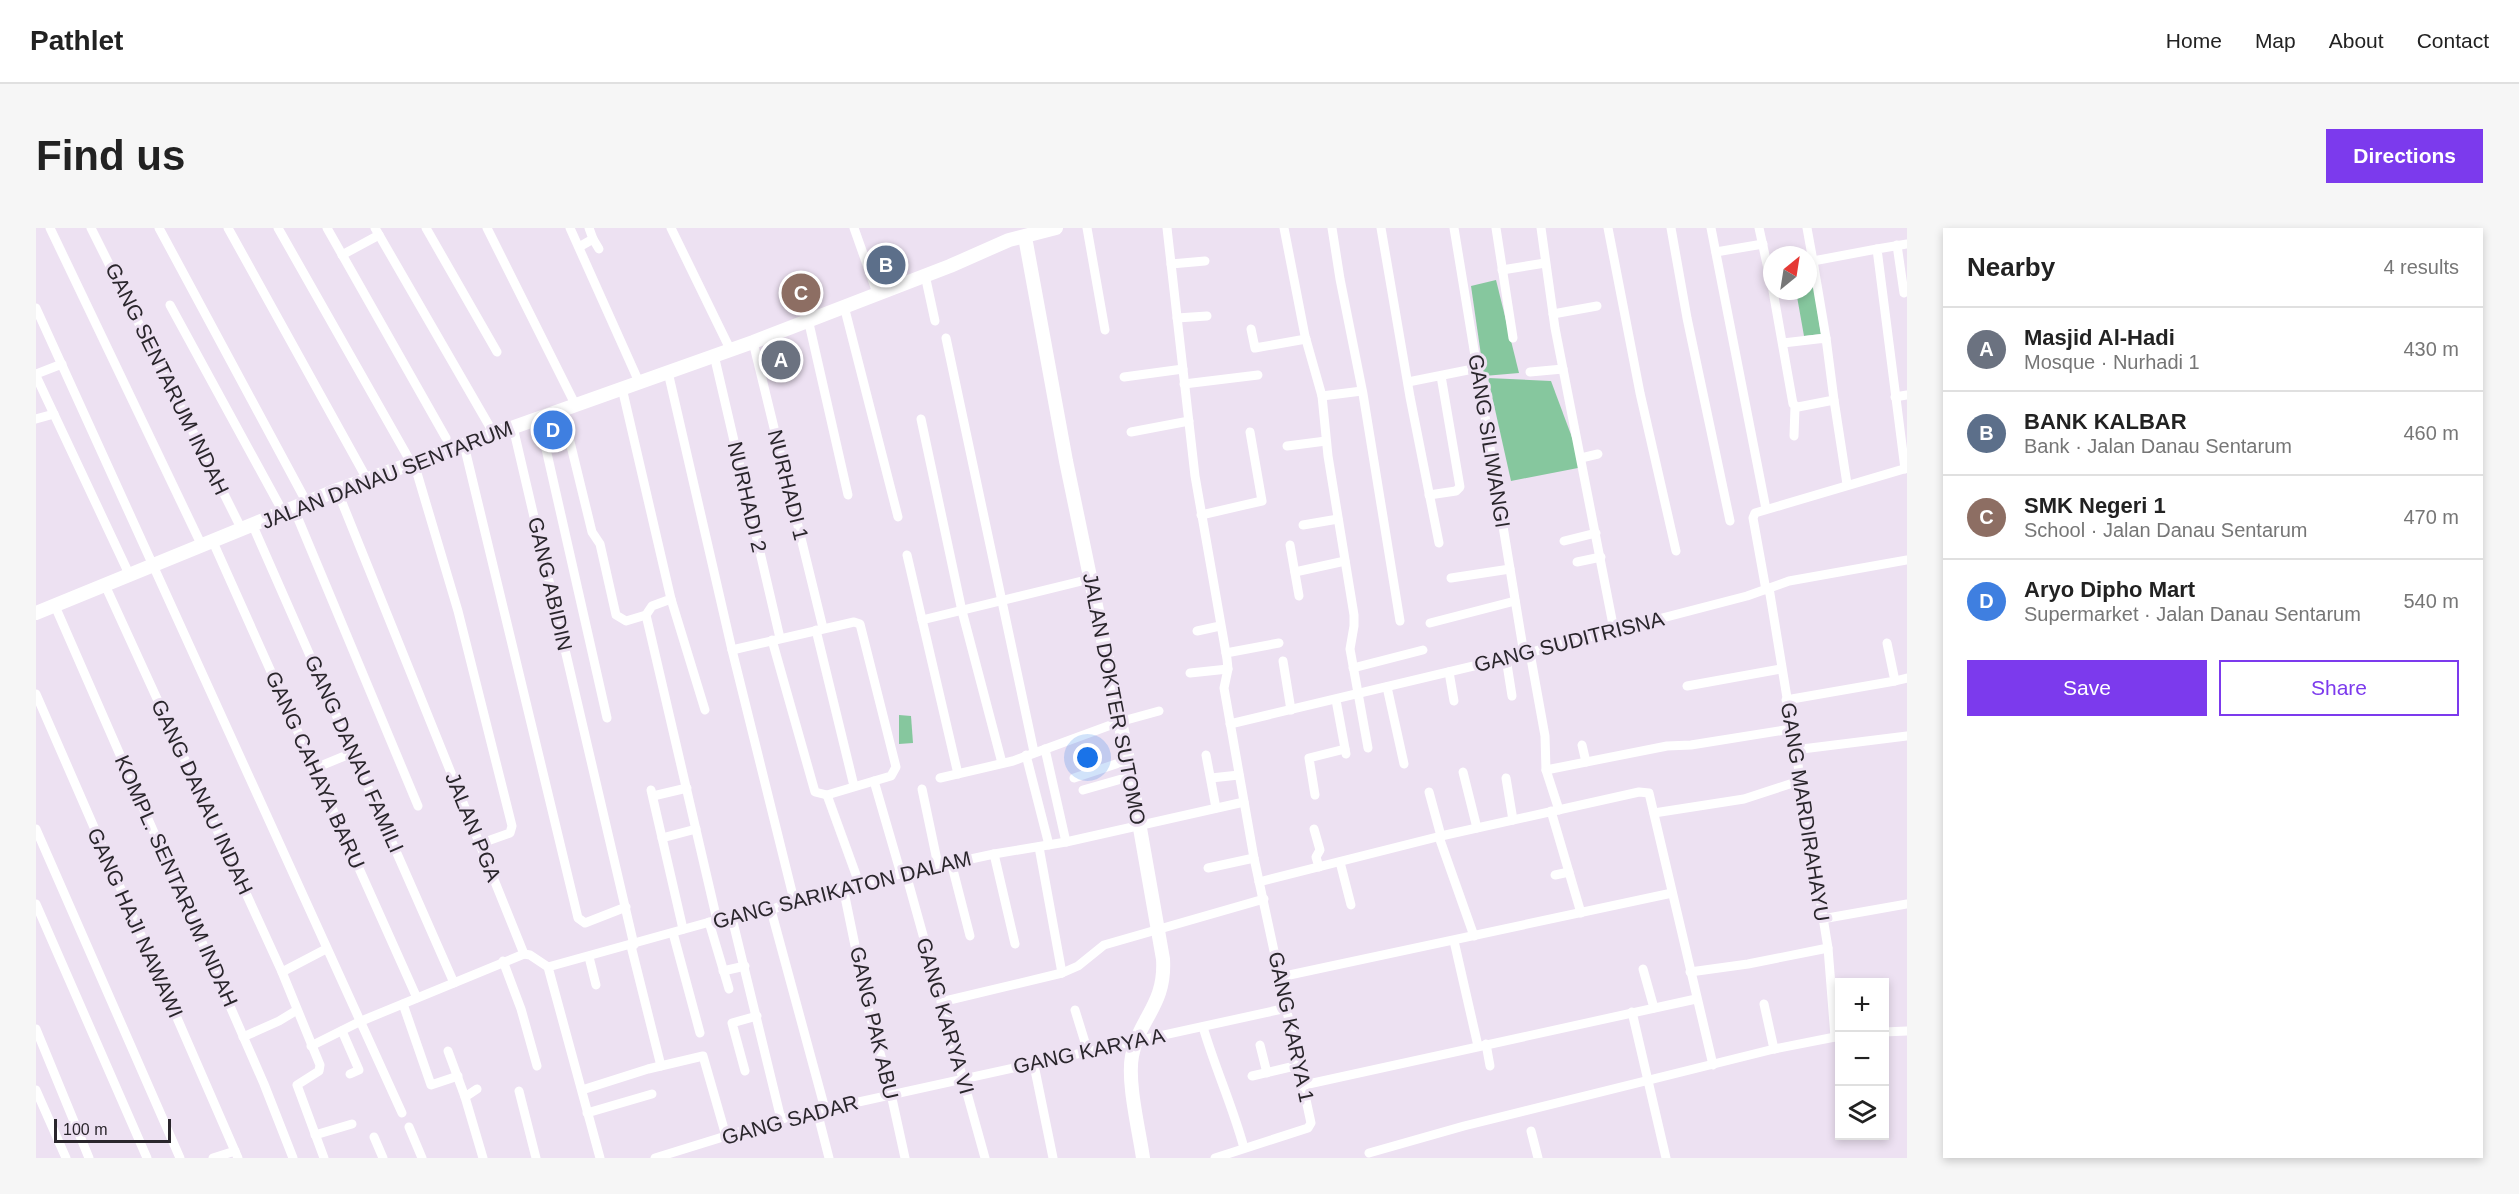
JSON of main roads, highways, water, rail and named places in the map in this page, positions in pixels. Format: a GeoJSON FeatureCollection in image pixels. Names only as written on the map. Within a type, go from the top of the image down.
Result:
{"type":"FeatureCollection","features":[{"type":"Feature","properties":{"kind":"place","name":"BANK KALBAR"},"geometry":{"type":"Point","coordinates":[886,265]}},
{"type":"Feature","properties":{"kind":"place","name":"SMK Negeri 1"},"geometry":{"type":"Point","coordinates":[801,293]}},
{"type":"Feature","properties":{"kind":"place","name":"Masjid Al-Hadi"},"geometry":{"type":"Point","coordinates":[781,360]}},
{"type":"Feature","properties":{"kind":"place","name":"Aryo Dipho Mart"},"geometry":{"type":"Point","coordinates":[553,430]}}]}
